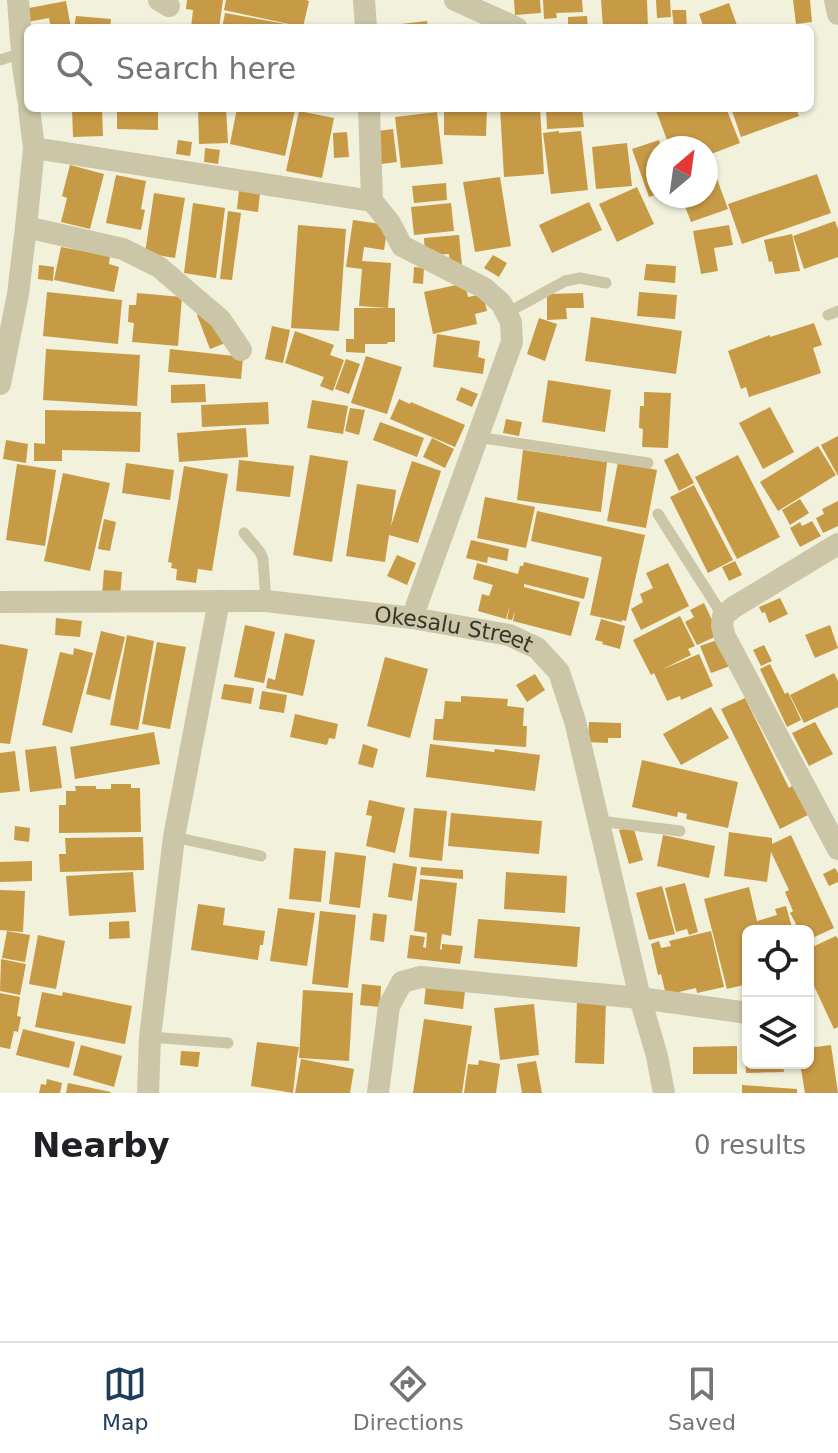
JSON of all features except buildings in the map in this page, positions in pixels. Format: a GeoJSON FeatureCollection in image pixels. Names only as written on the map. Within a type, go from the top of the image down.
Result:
{"type":"FeatureCollection","features":[{"type":"Feature","properties":{"kind":"street"},"geometry":{"type":"LineString","coordinates":[[18,0],[11,57],[24,89]]}},
{"type":"Feature","properties":{"kind":"street"},"geometry":{"type":"LineString","coordinates":[[364,0],[366,24]]}},
{"type":"Feature","properties":{"kind":"street"},"geometry":{"type":"LineString","coordinates":[[455,0],[508,24]]}},
{"type":"Feature","properties":{"kind":"street"},"geometry":{"type":"LineString","coordinates":[[835,0],[838,14]]}},
{"type":"Feature","properties":{"kind":"street"},"geometry":{"type":"LineString","coordinates":[[0,384],[18,294],[26,227],[34,148],[30,112]]}},
{"type":"Feature","properties":{"kind":"street"},"geometry":{"type":"LineString","coordinates":[[369,112],[372,201],[390,223],[402,246],[484,288],[501,303],[511,322],[512,342],[412,618]]}},
{"type":"Feature","properties":{"kind":"street"},"geometry":{"type":"LineString","coordinates":[[34,148],[372,201]]}},
{"type":"Feature","properties":{"kind":"street"},"geometry":{"type":"LineString","coordinates":[[26,227],[123,249],[159,267],[220,319],[241,350]]}},
{"type":"Feature","properties":{"kind":"street"},"geometry":{"type":"LineString","coordinates":[[838,544],[734,607],[723,616],[722,626],[725,637],[838,849]]}},
{"type":"Feature","properties":{"kind":"street"},"geometry":{"type":"LineString","coordinates":[[148,1093],[150,1037],[174,837],[219,601]]}},
{"type":"Feature","properties":{"kind":"street","name":"Okesalu Street"},"geometry":{"type":"LineString","coordinates":[[0,602],[266,601],[412,618],[509,635],[537,648],[559,672],[575,721],[664,1093]]}},
{"type":"Feature","properties":{"kind":"street"},"geometry":{"type":"LineString","coordinates":[[378,1093],[389,1006],[402,982],[421,977],[640,998],[742,1012]]}},
{"type":"Feature","properties":{"kind":"lane"},"geometry":{"type":"LineString","coordinates":[[507,313],[565,281],[580,278],[606,283]]}},
{"type":"Feature","properties":{"kind":"lane"},"geometry":{"type":"LineString","coordinates":[[477,437],[648,463]]}},
{"type":"Feature","properties":{"kind":"lane"},"geometry":{"type":"LineString","coordinates":[[658,514],[723,616]]}},
{"type":"Feature","properties":{"kind":"lane"},"geometry":{"type":"LineString","coordinates":[[244,533],[263,559],[266,601]]}},
{"type":"Feature","properties":{"kind":"lane"},"geometry":{"type":"LineString","coordinates":[[598,821],[680,831]]}},
{"type":"Feature","properties":{"kind":"lane"},"geometry":{"type":"LineString","coordinates":[[174,837],[261,856]]}},
{"type":"Feature","properties":{"kind":"lane"},"geometry":{"type":"LineString","coordinates":[[150,1037],[228,1043]]}}]}
